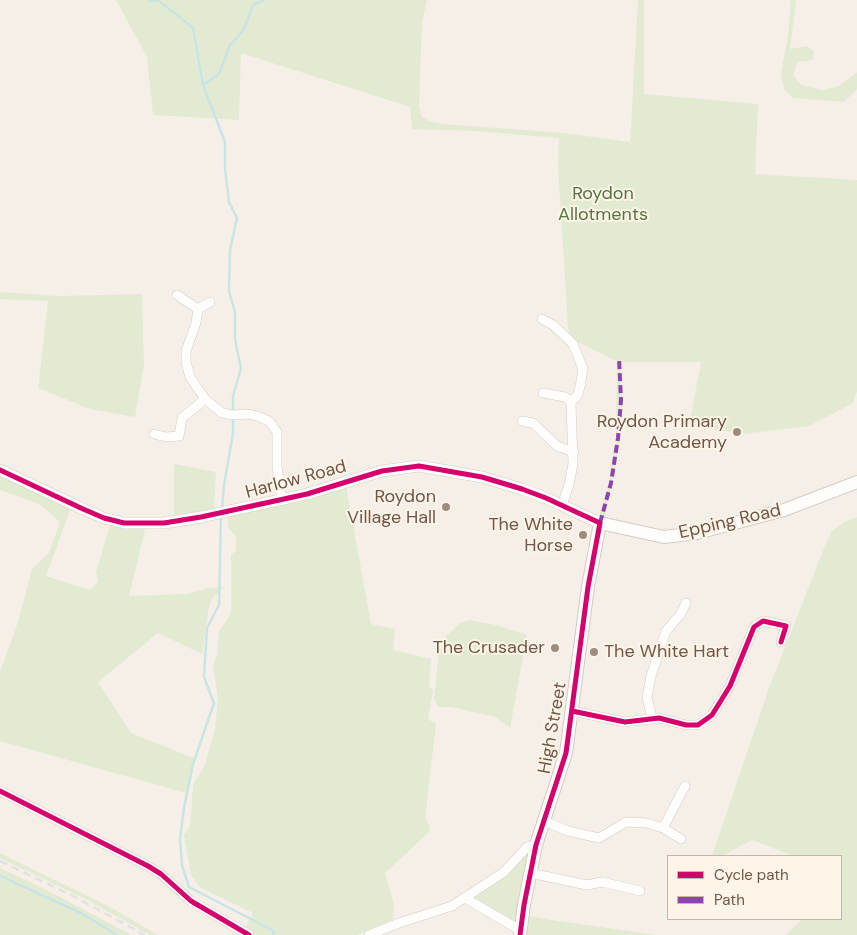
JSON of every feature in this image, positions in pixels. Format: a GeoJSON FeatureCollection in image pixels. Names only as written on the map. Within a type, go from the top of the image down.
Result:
{"type":"FeatureCollection","features":[{"type":"Feature","properties":{"kind":"main road","name":"Epping Road"},"geometry":{"type":"LineString","coordinates":[[600,523],[656,536],[689,534],[771,514],[857,482]]}},
{"type":"Feature","properties":{"kind":"main road","name":"High Street"},"geometry":{"type":"LineString","coordinates":[[520,933],[536,845],[562,770],[572,711],[585,606],[600,523]]}},
{"type":"Feature","properties":{"kind":"street"},"geometry":{"type":"LineString","coordinates":[[177,296],[198,309]]}},
{"type":"Feature","properties":{"kind":"street"},"geometry":{"type":"LineString","coordinates":[[198,309],[210,302]]}},
{"type":"Feature","properties":{"kind":"street"},"geometry":{"type":"LineString","coordinates":[[198,309],[196,323],[186,351],[186,362],[190,377],[205,398],[222,413],[234,415],[249,414],[270,422],[277,432],[277,467],[282,500]]}},
{"type":"Feature","properties":{"kind":"street"},"geometry":{"type":"LineString","coordinates":[[542,319],[553,325],[573,344],[583,369],[577,396],[570,402]]}},
{"type":"Feature","properties":{"kind":"street"},"geometry":{"type":"LineString","coordinates":[[543,393],[565,398],[570,402],[574,452],[569,484],[562,505]]}},
{"type":"Feature","properties":{"kind":"street"},"geometry":{"type":"LineString","coordinates":[[154,434],[179,436],[182,432],[182,418],[205,398]]}},
{"type":"Feature","properties":{"kind":"street"},"geometry":{"type":"LineString","coordinates":[[522,421],[533,423],[557,446],[574,452]]}},
{"type":"Feature","properties":{"kind":"street","name":"Harlow Road"},"geometry":{"type":"LineString","coordinates":[[0,470],[82,509],[104,518],[124,523],[145,524],[184,520],[282,500],[382,470],[418,466],[482,477],[536,494],[600,523]]}},
{"type":"Feature","properties":{"kind":"street"},"geometry":{"type":"LineString","coordinates":[[652,718],[647,697],[651,676],[666,631],[680,615],[686,603]]}},
{"type":"Feature","properties":{"kind":"street"},"geometry":{"type":"LineString","coordinates":[[572,711],[625,722],[659,718],[686,726],[698,725],[706,721],[730,686],[754,627],[763,621],[786,626],[781,642]]}},
{"type":"Feature","properties":{"kind":"street"},"geometry":{"type":"LineString","coordinates":[[663,828],[685,786]]}},
{"type":"Feature","properties":{"kind":"street"},"geometry":{"type":"LineString","coordinates":[[0,792],[148,866],[161,874],[191,901],[249,935]]}},
{"type":"Feature","properties":{"kind":"street"},"geometry":{"type":"LineString","coordinates":[[544,821],[568,831],[598,838],[626,822],[647,823],[663,828],[682,839]]}},
{"type":"Feature","properties":{"kind":"street"},"geometry":{"type":"LineString","coordinates":[[369,935],[452,906],[504,872],[527,847],[536,845]]}},
{"type":"Feature","properties":{"kind":"street"},"geometry":{"type":"LineString","coordinates":[[530,873],[587,885],[602,882],[640,891]]}},
{"type":"Feature","properties":{"kind":"street","name":"High Street"},"geometry":{"type":"LineString","coordinates":[[465,898],[520,933]]}},
{"type":"Feature","properties":{"kind":"green space","name":"Roydon Allotments"},"geometry":{"type":"Polygon","coordinates":[[[116,0],[427,0],[422,22],[419,107],[422,117],[431,122],[443,124],[564,133],[630,142],[638,0],[644,0],[644,94],[758,104],[755,174],[857,180],[857,391],[853,403],[809,426],[744,434],[689,425],[701,362],[620,362],[622,401],[620,439],[604,522],[597,520],[607,496],[616,439],[617,361],[571,339],[568,327],[558,167],[559,138],[476,131],[412,129],[410,107],[241,53],[239,120],[153,115],[147,57],[116,0]]]}},
{"type":"Feature","properties":{"kind":"green space"},"geometry":{"type":"Polygon","coordinates":[[[791,0],[796,0],[790,49],[807,46],[814,51],[813,60],[798,62],[793,75],[801,85],[822,90],[839,86],[857,72],[857,89],[844,102],[793,98],[784,89],[781,74],[788,36],[791,0]]]}},
{"type":"Feature","properties":{"kind":"green space"},"geometry":{"type":"Polygon","coordinates":[[[0,292],[59,296],[142,294],[144,364],[135,417],[90,409],[38,388],[48,301],[0,299],[0,292]]]}},
{"type":"Feature","properties":{"kind":"green space"},"geometry":{"type":"Polygon","coordinates":[[[174,464],[216,472],[214,510],[174,515],[174,464]]]}},
{"type":"Feature","properties":{"kind":"green space"},"geometry":{"type":"Polygon","coordinates":[[[0,470],[72,505],[46,576],[90,590],[98,582],[96,572],[111,522],[146,526],[129,596],[187,594],[208,588],[224,587],[212,598],[209,607],[202,654],[158,633],[98,682],[131,733],[196,759],[186,793],[0,741],[0,672],[18,622],[32,569],[49,553],[60,522],[41,505],[0,490],[0,470]]]}},
{"type":"Feature","properties":{"kind":"green space"},"geometry":{"type":"Polygon","coordinates":[[[346,486],[371,624],[395,629],[393,650],[431,659],[429,685],[433,691],[428,719],[436,724],[425,819],[430,826],[429,832],[385,873],[394,905],[393,919],[357,935],[254,935],[244,930],[253,913],[201,888],[191,875],[184,835],[190,826],[193,784],[205,765],[215,729],[218,698],[213,666],[217,656],[219,632],[231,613],[231,555],[236,550],[236,537],[228,527],[228,513],[346,486]]]}},
{"type":"Feature","properties":{"kind":"green space"},"geometry":{"type":"Polygon","coordinates":[[[857,517],[857,935],[786,935],[801,920],[842,920],[842,855],[791,855],[752,840],[724,855],[712,855],[770,685],[826,543],[832,531],[846,521],[857,517]]]}},
{"type":"Feature","properties":{"kind":"green space"},"geometry":{"type":"Polygon","coordinates":[[[469,620],[496,625],[527,635],[510,728],[495,717],[452,707],[438,707],[434,698],[439,652],[446,636],[460,623],[469,620]]]}},
{"type":"Feature","properties":{"kind":"green space"},"geometry":{"type":"Polygon","coordinates":[[[0,853],[110,907],[158,935],[150,935],[87,900],[0,858],[0,853]]]}},
{"type":"Feature","properties":{"kind":"green space"},"geometry":{"type":"Polygon","coordinates":[[[528,853],[516,913],[515,925],[472,898],[528,853]]]}},
{"type":"Feature","properties":{"kind":"green space"},"geometry":{"type":"Polygon","coordinates":[[[0,868],[47,890],[131,935],[0,935],[0,868]]]}},
{"type":"Feature","properties":{"kind":"green space"},"geometry":{"type":"Polygon","coordinates":[[[530,916],[551,920],[657,935],[526,935],[530,916]]]}},
{"type":"Feature","properties":{"kind":"waterway"},"geometry":{"type":"LineString","coordinates":[[150,0],[159,1],[193,28],[203,85],[225,142],[225,169],[229,202],[237,218],[230,250],[229,291],[235,312],[235,340],[241,368],[233,396],[233,433],[224,485],[222,510]]}},
{"type":"Feature","properties":{"kind":"waterway"},"geometry":{"type":"LineString","coordinates":[[203,85],[219,74],[230,45],[243,31],[253,5],[264,0]]}},
{"type":"Feature","properties":{"kind":"waterway"},"geometry":{"type":"LineString","coordinates":[[221,515],[219,605],[207,628],[204,677],[214,703],[193,764],[184,808],[180,839],[182,865],[189,887],[274,931],[273,935]]}},
{"type":"Feature","properties":{"kind":"waterway"},"geometry":{"type":"LineString","coordinates":[[0,876],[81,913],[117,935]]}},
{"type":"Feature","properties":{"kind":"railway"},"geometry":{"type":"LineString","coordinates":[[0,861],[73,896],[145,935]]}},
{"type":"Feature","properties":{"kind":"marked path"},"geometry":{"type":"LineString","coordinates":[[600,523],[611,483],[618,438],[621,400],[619,358]]}},
{"type":"Feature","properties":{"kind":"cycle path"},"geometry":{"type":"LineString","coordinates":[[0,470],[104,518],[124,523],[164,523],[201,517],[307,494],[382,471],[419,466],[482,477],[522,489],[600,523],[588,587],[566,753],[536,845],[520,935]]}},
{"type":"Feature","properties":{"kind":"cycle path"},"geometry":{"type":"LineString","coordinates":[[572,711],[625,722],[659,718],[686,725],[698,725],[712,715],[730,686],[754,627],[763,621],[786,626],[781,642]]}},
{"type":"Feature","properties":{"kind":"cycle path"},"geometry":{"type":"LineString","coordinates":[[0,791],[148,866],[161,874],[191,901],[249,935]]}},
{"type":"Feature","properties":{"kind":"place","name":"Roydon Primary Academy"},"geometry":{"type":"Point","coordinates":[737,432]}},
{"type":"Feature","properties":{"kind":"place","name":"Roydon Village Hall"},"geometry":{"type":"Point","coordinates":[446,507]}},
{"type":"Feature","properties":{"kind":"place","name":"The White Horse"},"geometry":{"type":"Point","coordinates":[583,535]}},
{"type":"Feature","properties":{"kind":"place","name":"The Crusader"},"geometry":{"type":"Point","coordinates":[555,648]}},
{"type":"Feature","properties":{"kind":"place","name":"The White Hart"},"geometry":{"type":"Point","coordinates":[594,652]}}]}
